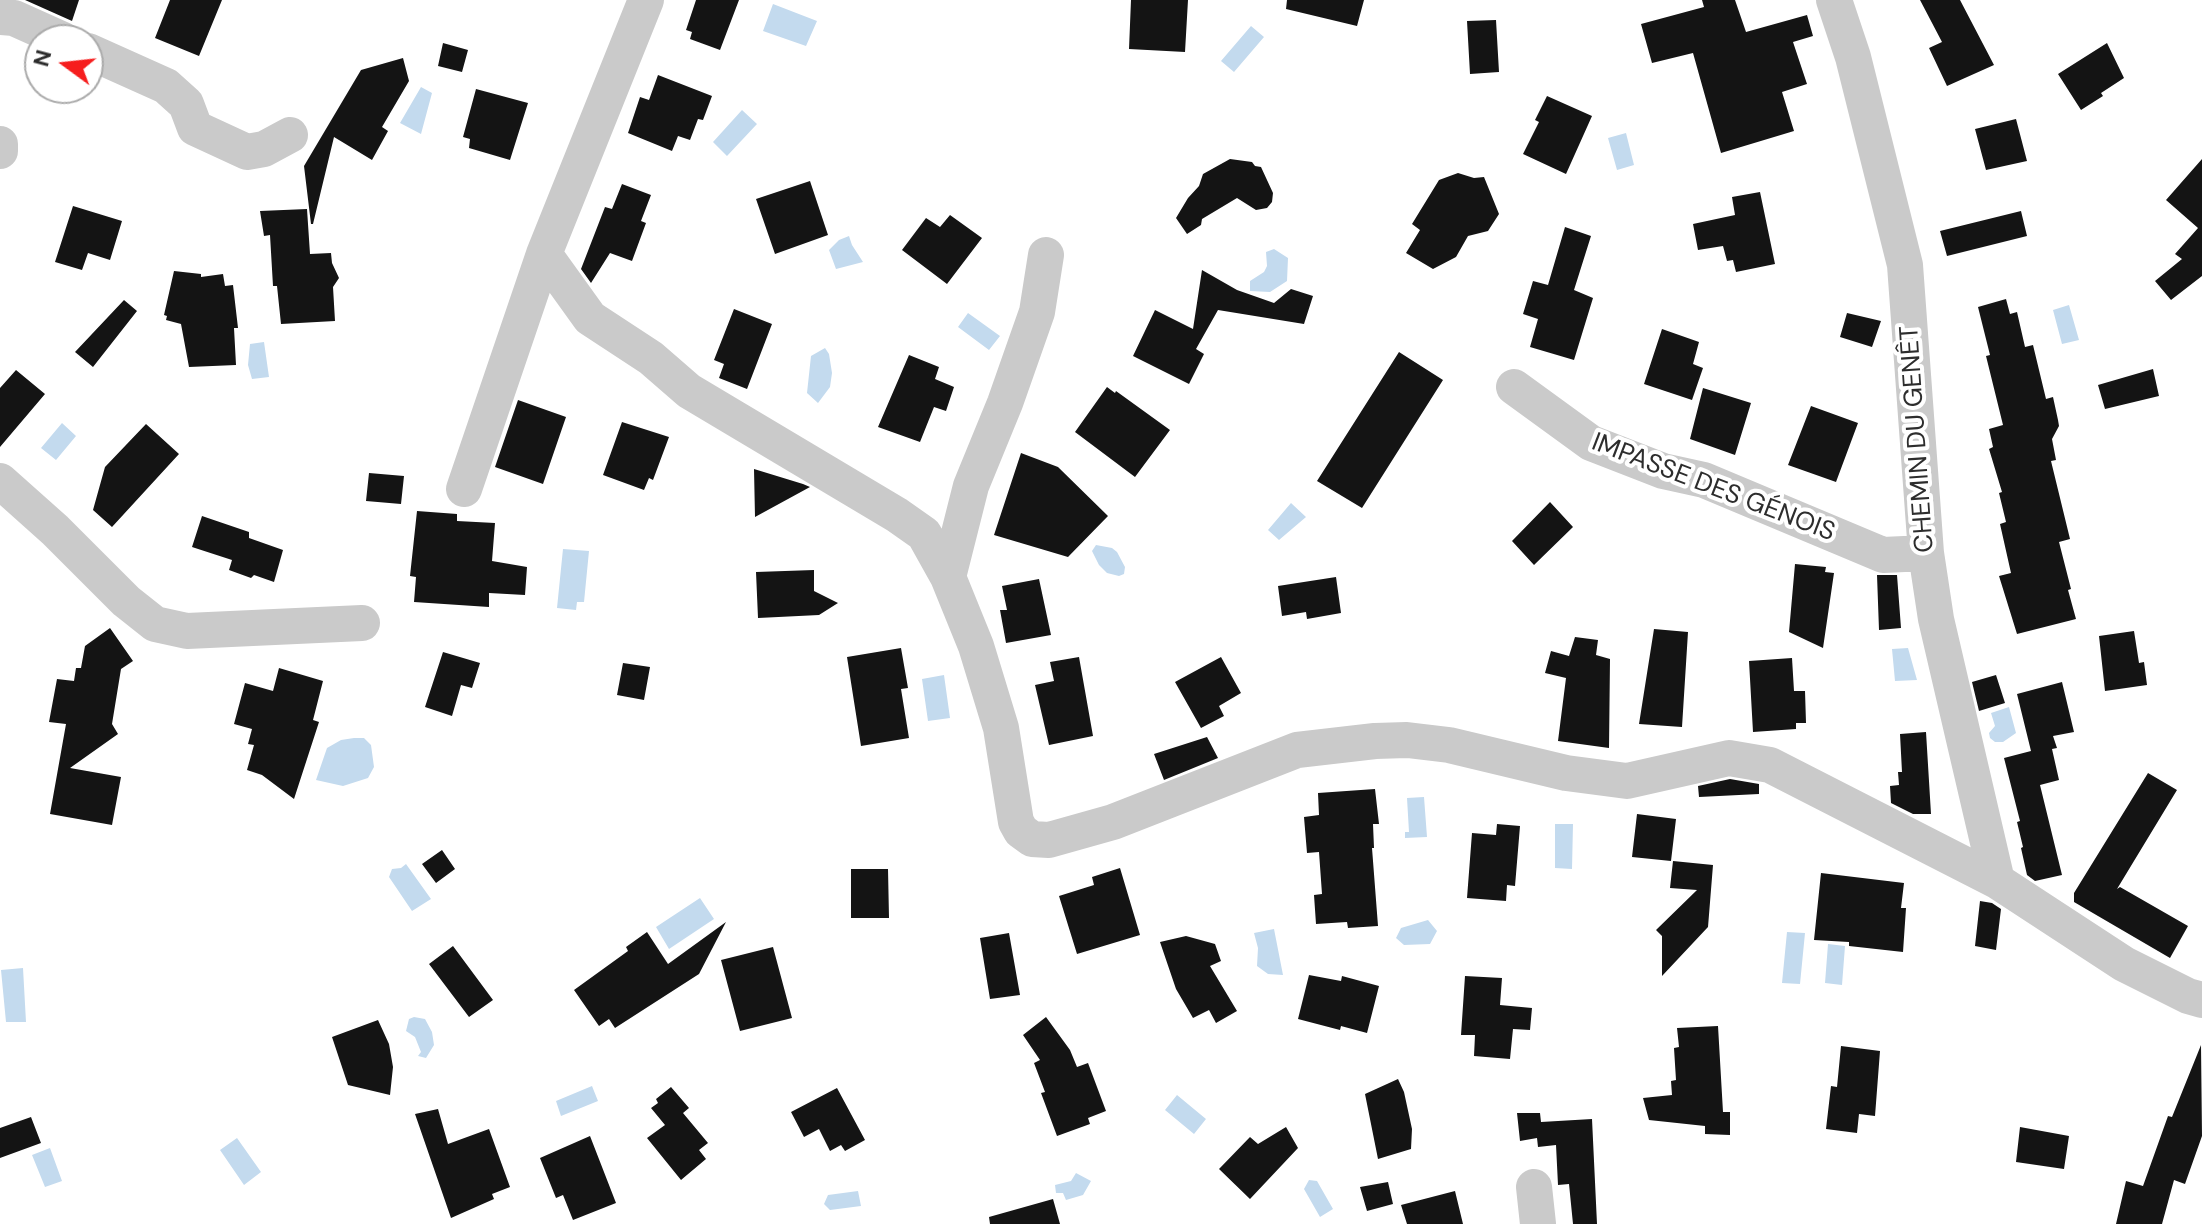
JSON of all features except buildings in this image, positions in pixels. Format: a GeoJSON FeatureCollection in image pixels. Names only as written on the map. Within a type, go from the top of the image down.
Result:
{"type":"FeatureCollection","features":[{"type":"Feature","properties":{"kind":"street"},"geometry":{"type":"LineString","coordinates":[[464,489],[544,254],[646,0]]}},
{"type":"Feature","properties":{"kind":"street","name":"CHEMIN DU GENÊT"},"geometry":{"type":"LineString","coordinates":[[1834,0],[1853,57],[1905,265],[1926,553],[1936,619],[1997,881]]}},
{"type":"Feature","properties":{"kind":"street"},"geometry":{"type":"LineString","coordinates":[[0,17],[14,18],[27,24]]}},
{"type":"Feature","properties":{"kind":"street"},"geometry":{"type":"LineString","coordinates":[[104,58],[166,86],[186,104],[195,128],[247,152],[264,149],[290,135]]}},
{"type":"Feature","properties":{"kind":"street"},"geometry":{"type":"LineString","coordinates":[[0,144],[0,151]]}},
{"type":"Feature","properties":{"kind":"street"},"geometry":{"type":"LineString","coordinates":[[544,254],[590,318],[651,358],[689,391],[924,534],[948,577],[976,646],[1001,728],[1016,822],[1021,831],[1032,839],[1049,840],[1113,822],[1297,750],[1407,740],[1449,745],[1566,773],[1627,781],[1729,758],[1770,765],[1997,881],[2124,964],[2202,1000]]}},
{"type":"Feature","properties":{"kind":"street"},"geometry":{"type":"LineString","coordinates":[[948,577],[971,486],[1037,312],[1046,255]]}},
{"type":"Feature","properties":{"kind":"street","name":"IMPASSE DES GÉNOIS"},"geometry":{"type":"LineString","coordinates":[[1514,387],[1591,443],[1663,471],[1704,480],[1883,555],[1926,553]]}},
{"type":"Feature","properties":{"kind":"street"},"geometry":{"type":"LineString","coordinates":[[0,481],[55,530],[126,601],[155,624],[187,631],[362,623]]}},
{"type":"Feature","properties":{"kind":"street"},"geometry":{"type":"LineString","coordinates":[[1534,1187],[1538,1224]]}},
{"type":"Feature","properties":{"kind":"water"},"geometry":{"type":"Polygon","coordinates":[[[773,4],[817,21],[806,46],[763,31],[773,4]]]}},
{"type":"Feature","properties":{"kind":"water"},"geometry":{"type":"Polygon","coordinates":[[[1251,26],[1264,37],[1234,72],[1221,61],[1251,26]]]}},
{"type":"Feature","properties":{"kind":"water"},"geometry":{"type":"Polygon","coordinates":[[[421,87],[432,93],[421,134],[400,123],[421,87]]]}},
{"type":"Feature","properties":{"kind":"water"},"geometry":{"type":"Polygon","coordinates":[[[742,110],[757,124],[727,156],[713,142],[742,110]]]}},
{"type":"Feature","properties":{"kind":"water"},"geometry":{"type":"Polygon","coordinates":[[[1626,133],[1634,165],[1617,170],[1608,138],[1626,133]]]}},
{"type":"Feature","properties":{"kind":"water"},"geometry":{"type":"Polygon","coordinates":[[[849,236],[863,262],[836,269],[829,250],[839,240],[849,236]]]}},
{"type":"Feature","properties":{"kind":"water"},"geometry":{"type":"Polygon","coordinates":[[[1274,249],[1288,258],[1287,281],[1270,292],[1250,291],[1250,281],[1264,272],[1267,266],[1266,252],[1274,249]]]}},
{"type":"Feature","properties":{"kind":"water"},"geometry":{"type":"Polygon","coordinates":[[[2069,305],[2079,340],[2062,344],[2053,310],[2069,305]]]}},
{"type":"Feature","properties":{"kind":"water"},"geometry":{"type":"Polygon","coordinates":[[[968,313],[1000,336],[989,350],[958,327],[968,313]]]}},
{"type":"Feature","properties":{"kind":"water"},"geometry":{"type":"Polygon","coordinates":[[[264,342],[269,377],[252,379],[248,365],[250,344],[264,342]]]}},
{"type":"Feature","properties":{"kind":"water"},"geometry":{"type":"Polygon","coordinates":[[[825,348],[832,373],[830,387],[818,403],[807,393],[811,356],[825,348]]]}},
{"type":"Feature","properties":{"kind":"water"},"geometry":{"type":"Polygon","coordinates":[[[62,423],[76,436],[56,460],[41,448],[62,423]]]}},
{"type":"Feature","properties":{"kind":"water"},"geometry":{"type":"Polygon","coordinates":[[[1291,503],[1306,517],[1279,540],[1268,530],[1291,503]]]}},
{"type":"Feature","properties":{"kind":"water"},"geometry":{"type":"Polygon","coordinates":[[[1096,545],[1117,552],[1125,567],[1124,574],[1107,573],[1099,565],[1092,551],[1096,545]]]}},
{"type":"Feature","properties":{"kind":"water"},"geometry":{"type":"Polygon","coordinates":[[[563,549],[589,551],[584,602],[577,602],[576,610],[557,608],[563,549]]]}},
{"type":"Feature","properties":{"kind":"water"},"geometry":{"type":"Polygon","coordinates":[[[1908,648],[1917,680],[1895,681],[1892,649],[1908,648]]]}},
{"type":"Feature","properties":{"kind":"water"},"geometry":{"type":"Polygon","coordinates":[[[944,675],[950,718],[928,721],[922,679],[944,675]]]}},
{"type":"Feature","properties":{"kind":"water"},"geometry":{"type":"Polygon","coordinates":[[[2009,707],[2016,733],[2003,742],[1995,742],[1989,733],[1995,726],[1991,713],[2009,707]]]}},
{"type":"Feature","properties":{"kind":"water"},"geometry":{"type":"Polygon","coordinates":[[[364,738],[371,745],[374,767],[368,778],[343,786],[316,780],[327,748],[341,740],[364,738]]]}},
{"type":"Feature","properties":{"kind":"water"},"geometry":{"type":"Polygon","coordinates":[[[1424,797],[1427,837],[1405,838],[1405,832],[1409,832],[1407,798],[1424,797]]]}},
{"type":"Feature","properties":{"kind":"water"},"geometry":{"type":"Polygon","coordinates":[[[1555,824],[1573,824],[1572,869],[1555,868],[1555,824]]]}},
{"type":"Feature","properties":{"kind":"water"},"geometry":{"type":"Polygon","coordinates":[[[406,864],[431,899],[412,911],[389,877],[392,869],[406,864]]]}},
{"type":"Feature","properties":{"kind":"water"},"geometry":{"type":"Polygon","coordinates":[[[700,898],[714,919],[669,949],[656,927],[700,898]]]}},
{"type":"Feature","properties":{"kind":"water"},"geometry":{"type":"Polygon","coordinates":[[[1428,920],[1437,931],[1430,944],[1404,945],[1396,938],[1401,928],[1428,920]]]}},
{"type":"Feature","properties":{"kind":"water"},"geometry":{"type":"Polygon","coordinates":[[[1274,929],[1283,975],[1268,974],[1257,966],[1258,948],[1254,933],[1274,929]]]}},
{"type":"Feature","properties":{"kind":"water"},"geometry":{"type":"Polygon","coordinates":[[[1787,932],[1805,933],[1800,984],[1782,983],[1787,932]]]}},
{"type":"Feature","properties":{"kind":"water"},"geometry":{"type":"Polygon","coordinates":[[[1828,944],[1845,946],[1842,985],[1825,983],[1828,944]]]}},
{"type":"Feature","properties":{"kind":"water"},"geometry":{"type":"Polygon","coordinates":[[[23,968],[26,1022],[6,1022],[1,970],[23,968]]]}},
{"type":"Feature","properties":{"kind":"water"},"geometry":{"type":"Polygon","coordinates":[[[409,1019],[425,1019],[432,1032],[434,1045],[426,1058],[418,1056],[421,1052],[415,1037],[406,1031],[409,1019]]]}},
{"type":"Feature","properties":{"kind":"water"},"geometry":{"type":"Polygon","coordinates":[[[592,1086],[598,1101],[561,1116],[556,1101],[592,1086]]]}},
{"type":"Feature","properties":{"kind":"water"},"geometry":{"type":"Polygon","coordinates":[[[1177,1095],[1206,1119],[1194,1134],[1165,1110],[1177,1095]]]}},
{"type":"Feature","properties":{"kind":"water"},"geometry":{"type":"Polygon","coordinates":[[[237,1138],[261,1172],[244,1185],[220,1150],[237,1138]]]}},
{"type":"Feature","properties":{"kind":"water"},"geometry":{"type":"Polygon","coordinates":[[[50,1148],[62,1181],[45,1187],[32,1155],[50,1148]]]}},
{"type":"Feature","properties":{"kind":"water"},"geometry":{"type":"Polygon","coordinates":[[[1076,1173],[1091,1181],[1083,1195],[1066,1200],[1063,1193],[1056,1193],[1055,1185],[1071,1181],[1076,1173]]]}},
{"type":"Feature","properties":{"kind":"water"},"geometry":{"type":"Polygon","coordinates":[[[1309,1180],[1317,1181],[1333,1209],[1320,1217],[1304,1189],[1309,1180]]]}},
{"type":"Feature","properties":{"kind":"water"},"geometry":{"type":"Polygon","coordinates":[[[858,1191],[861,1206],[830,1210],[824,1204],[828,1195],[858,1191]]]}}]}
